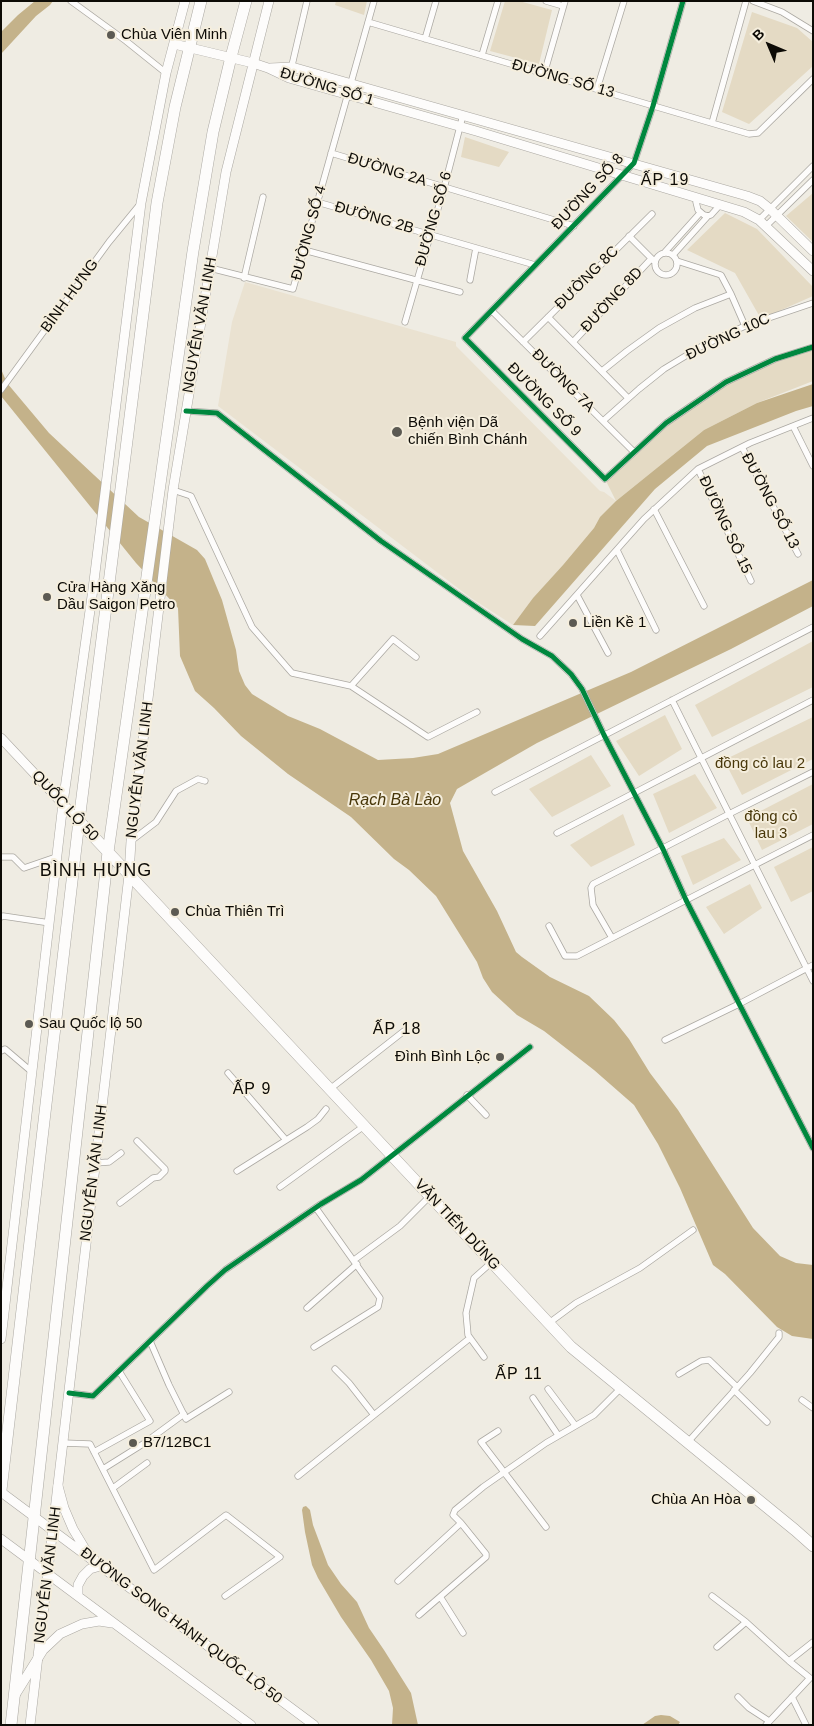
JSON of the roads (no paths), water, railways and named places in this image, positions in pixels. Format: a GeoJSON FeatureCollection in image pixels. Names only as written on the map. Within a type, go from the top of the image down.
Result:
{"type":"FeatureCollection","features":[{"type":"Feature","properties":{"kind":"highway"},"geometry":{"type":"LineString","coordinates":[[1,1491],[79,821],[157,203],[175,106],[201,1]]}},
{"type":"Feature","properties":{"kind":"highway","name":"NGUYỄN VĂN LINH"},"geometry":{"type":"LineString","coordinates":[[11,1725],[108,852],[193,251],[213,132],[246,1]]}},
{"type":"Feature","properties":{"kind":"highway","name":"QUỐC LỘ 50"},"geometry":{"type":"LineString","coordinates":[[79,821],[129,874]]}},
{"type":"Feature","properties":{"kind":"highway","name":"VĂN TIẾN DŨNG"},"geometry":{"type":"LineString","coordinates":[[129,874],[571,1347],[813,1546]]}},
{"type":"Feature","properties":{"kind":"main road"},"geometry":{"type":"LineString","coordinates":[[1,1339],[4,1294],[50,923],[56,857],[98,552],[140,203],[166,73],[185,1]]}},
{"type":"Feature","properties":{"kind":"main road","name":"NGUYỄN VĂN LINH"},"geometry":{"type":"LineString","coordinates":[[30,1725],[173,490],[226,172],[269,1]]}},
{"type":"Feature","properties":{"kind":"main road","name":"ĐƯỜNG SỐ 1"},"geometry":{"type":"LineString","coordinates":[[174,44],[253,63],[289,78],[459,126],[744,212],[762,223],[813,271]]}},
{"type":"Feature","properties":{"kind":"main road","name":"ĐƯỜNG SỐ 1"},"geometry":{"type":"LineString","coordinates":[[268,68],[292,67],[634,163],[760,201],[813,251]]}},
{"type":"Feature","properties":{"kind":"main road"},"geometry":{"type":"LineString","coordinates":[[697,197],[702,183]]}},
{"type":"Feature","properties":{"kind":"main road"},"geometry":{"type":"LineString","coordinates":[[93,589],[108,590]]}},
{"type":"Feature","properties":{"kind":"main road","name":"QUỐC LỘ 50"},"geometry":{"type":"LineString","coordinates":[[1,738],[79,821]]}},
{"type":"Feature","properties":{"kind":"main road"},"geometry":{"type":"LineString","coordinates":[[58,1486],[64,1508],[73,1529],[85,1549],[100,1566],[90,1569],[82,1576],[78,1585],[78,1595]]}},
{"type":"Feature","properties":{"kind":"main road","name":"ĐƯỜNG SONG HÀNH QUỐC LỘ 50"},"geometry":{"type":"LineString","coordinates":[[1,1491],[314,1725]]}},
{"type":"Feature","properties":{"kind":"main road"},"geometry":{"type":"LineString","coordinates":[[1,1538],[252,1725]]}},
{"type":"Feature","properties":{"kind":"main road"},"geometry":{"type":"LineString","coordinates":[[15,1696],[39,1657],[54,1639],[74,1626],[99,1622],[115,1623]]}},
{"type":"Feature","properties":{"kind":"street"},"geometry":{"type":"LineString","coordinates":[[71,1],[166,73]]}},
{"type":"Feature","properties":{"kind":"street"},"geometry":{"type":"LineString","coordinates":[[289,78],[307,1]]}},
{"type":"Feature","properties":{"kind":"street","name":"ĐƯỜNG SỐ 4"},"geometry":{"type":"LineString","coordinates":[[210,268],[293,289],[374,1]]}},
{"type":"Feature","properties":{"kind":"street"},"geometry":{"type":"LineString","coordinates":[[425,39],[436,1]]}},
{"type":"Feature","properties":{"kind":"street"},"geometry":{"type":"LineString","coordinates":[[482,56],[498,1]]}},
{"type":"Feature","properties":{"kind":"street"},"geometry":{"type":"LineString","coordinates":[[544,74],[564,4],[546,1]]}},
{"type":"Feature","properties":{"kind":"street"},"geometry":{"type":"LineString","coordinates":[[597,89],[624,1]]}},
{"type":"Feature","properties":{"kind":"street","name":"ĐƯỜNG SỐ 8"},"geometry":{"type":"LineString","coordinates":[[465,338],[634,163],[653,106],[683,1]]}},
{"type":"Feature","properties":{"kind":"street"},"geometry":{"type":"LineString","coordinates":[[712,123],[746,1]]}},
{"type":"Feature","properties":{"kind":"street"},"geometry":{"type":"LineString","coordinates":[[753,1],[782,12],[813,31]]}},
{"type":"Feature","properties":{"kind":"street","name":"ĐƯỜNG SỐ 13"},"geometry":{"type":"LineString","coordinates":[[368,22],[749,134],[758,133],[813,79]]}},
{"type":"Feature","properties":{"kind":"street","name":"ĐƯỜNG SỐ 6"},"geometry":{"type":"LineString","coordinates":[[405,322],[463,115]]}},
{"type":"Feature","properties":{"kind":"street","name":"ĐƯỜNG 2A"},"geometry":{"type":"LineString","coordinates":[[331,153],[574,226]]}},
{"type":"Feature","properties":{"kind":"street"},"geometry":{"type":"LineString","coordinates":[[762,223],[770,209],[812,168]]}},
{"type":"Feature","properties":{"kind":"street"},"geometry":{"type":"LineString","coordinates":[[762,223],[777,216],[813,180]]}},
{"type":"Feature","properties":{"kind":"street"},"geometry":{"type":"LineString","coordinates":[[244,278],[263,197]]}},
{"type":"Feature","properties":{"kind":"street"},"geometry":{"type":"LineString","coordinates":[[697,197],[696,206],[700,213],[708,216]]}},
{"type":"Feature","properties":{"kind":"street","name":"ĐƯỜNG 2B"},"geometry":{"type":"LineString","coordinates":[[317,202],[535,265]]}},
{"type":"Feature","properties":{"kind":"street","name":"BÌNH HƯNG"},"geometry":{"type":"LineString","coordinates":[[1,390],[109,242],[140,203]]}},
{"type":"Feature","properties":{"kind":"street"},"geometry":{"type":"LineString","coordinates":[[629,236],[653,261],[658,270],[667,274],[674,271],[676,268],[675,258],[708,216],[715,212],[720,205]]}},
{"type":"Feature","properties":{"kind":"street"},"geometry":{"type":"LineString","coordinates":[[653,261],[664,253],[700,213]]}},
{"type":"Feature","properties":{"kind":"street","name":"ĐƯỜNG 8C"},"geometry":{"type":"LineString","coordinates":[[523,342],[652,214]]}},
{"type":"Feature","properties":{"kind":"street"},"geometry":{"type":"LineString","coordinates":[[470,280],[476,248]]}},
{"type":"Feature","properties":{"kind":"street"},"geometry":{"type":"LineString","coordinates":[[304,250],[460,292]]}},
{"type":"Feature","properties":{"kind":"street"},"geometry":{"type":"LineString","coordinates":[[664,253],[721,275],[745,326]]}},
{"type":"Feature","properties":{"kind":"street","name":"ĐƯỜNG 8D"},"geometry":{"type":"LineString","coordinates":[[573,342],[653,261]]}},
{"type":"Feature","properties":{"kind":"street"},"geometry":{"type":"LineString","coordinates":[[602,372],[659,328],[695,308],[731,294]]}},
{"type":"Feature","properties":{"kind":"street","name":"ĐƯỜNG 10C"},"geometry":{"type":"LineString","coordinates":[[603,421],[628,398],[664,370],[694,351],[745,326],[813,303]]}},
{"type":"Feature","properties":{"kind":"street","name":"ĐƯỜNG 7A"},"geometry":{"type":"LineString","coordinates":[[492,311],[634,452]]}},
{"type":"Feature","properties":{"kind":"street"},"geometry":{"type":"LineString","coordinates":[[548,316],[628,398]]}},
{"type":"Feature","properties":{"kind":"street","name":"ĐƯỜNG SỐ 9"},"geometry":{"type":"LineString","coordinates":[[465,338],[605,479],[634,452]]}},
{"type":"Feature","properties":{"kind":"street"},"geometry":{"type":"LineString","coordinates":[[634,452],[666,423],[726,382],[775,359],[813,347]]}},
{"type":"Feature","properties":{"kind":"street"},"geometry":{"type":"LineString","coordinates":[[186,411],[217,413],[381,542],[522,639],[552,656],[571,674],[582,689],[604,736],[663,849],[686,900],[813,1148]]}},
{"type":"Feature","properties":{"kind":"street"},"geometry":{"type":"LineString","coordinates":[[540,636],[654,508],[698,469],[742,447],[813,418]]}},
{"type":"Feature","properties":{"kind":"street"},"geometry":{"type":"LineString","coordinates":[[793,426],[813,466]]}},
{"type":"Feature","properties":{"kind":"street","name":"ĐƯỜNG SỐ 13"},"geometry":{"type":"LineString","coordinates":[[742,447],[798,554]]}},
{"type":"Feature","properties":{"kind":"street","name":"ĐƯỜNG SÔ 15"},"geometry":{"type":"LineString","coordinates":[[698,469],[751,581]]}},
{"type":"Feature","properties":{"kind":"street"},"geometry":{"type":"LineString","coordinates":[[173,490],[192,496],[252,628],[292,673],[351,686],[428,737],[477,712]]}},
{"type":"Feature","properties":{"kind":"street"},"geometry":{"type":"LineString","coordinates":[[654,508],[704,606]]}},
{"type":"Feature","properties":{"kind":"street"},"geometry":{"type":"LineString","coordinates":[[617,550],[656,630]]}},
{"type":"Feature","properties":{"kind":"street"},"geometry":{"type":"LineString","coordinates":[[577,594],[608,654]]}},
{"type":"Feature","properties":{"kind":"street"},"geometry":{"type":"LineString","coordinates":[[495,792],[813,627]]}},
{"type":"Feature","properties":{"kind":"street"},"geometry":{"type":"LineString","coordinates":[[351,686],[393,639],[416,657]]}},
{"type":"Feature","properties":{"kind":"street"},"geometry":{"type":"LineString","coordinates":[[672,700],[813,981]]}},
{"type":"Feature","properties":{"kind":"street"},"geometry":{"type":"LineString","coordinates":[[557,832],[634,794],[813,700]]}},
{"type":"Feature","properties":{"kind":"street"},"geometry":{"type":"LineString","coordinates":[[612,938],[593,904],[591,888],[593,884],[813,772]]}},
{"type":"Feature","properties":{"kind":"street"},"geometry":{"type":"LineString","coordinates":[[131,841],[156,822],[176,791],[198,779],[205,781]]}},
{"type":"Feature","properties":{"kind":"street"},"geometry":{"type":"LineString","coordinates":[[549,926],[565,956],[577,956],[813,836]]}},
{"type":"Feature","properties":{"kind":"street"},"geometry":{"type":"LineString","coordinates":[[1,857],[13,856],[24,868],[56,857]]}},
{"type":"Feature","properties":{"kind":"street"},"geometry":{"type":"LineString","coordinates":[[1,917],[50,923]]}},
{"type":"Feature","properties":{"kind":"street"},"geometry":{"type":"LineString","coordinates":[[665,1040],[740,1004],[813,965]]}},
{"type":"Feature","properties":{"kind":"street"},"geometry":{"type":"LineString","coordinates":[[330,1090],[404,1031]]}},
{"type":"Feature","properties":{"kind":"street"},"geometry":{"type":"LineString","coordinates":[[69,1392],[93,1396],[225,1270],[361,1180],[530,1046]]}},
{"type":"Feature","properties":{"kind":"street"},"geometry":{"type":"LineString","coordinates":[[1,1051],[5,1049],[32,1072]]}},
{"type":"Feature","properties":{"kind":"street"},"geometry":{"type":"LineString","coordinates":[[228,1073],[286,1140]]}},
{"type":"Feature","properties":{"kind":"street"},"geometry":{"type":"LineString","coordinates":[[468,1095],[486,1115]]}},
{"type":"Feature","properties":{"kind":"street"},"geometry":{"type":"LineString","coordinates":[[237,1171],[307,1127],[318,1119],[326,1109]]}},
{"type":"Feature","properties":{"kind":"street"},"geometry":{"type":"LineString","coordinates":[[280,1187],[364,1126]]}},
{"type":"Feature","properties":{"kind":"street"},"geometry":{"type":"LineString","coordinates":[[120,1203],[165,1171],[137,1141]]}},
{"type":"Feature","properties":{"kind":"street"},"geometry":{"type":"LineString","coordinates":[[95,1163],[109,1162],[121,1153]]}},
{"type":"Feature","properties":{"kind":"street"},"geometry":{"type":"LineString","coordinates":[[306,1308],[356,1262],[400,1226],[430,1196]]}},
{"type":"Feature","properties":{"kind":"street"},"geometry":{"type":"LineString","coordinates":[[314,1347],[378,1307],[380,1298],[316,1208]]}},
{"type":"Feature","properties":{"kind":"street"},"geometry":{"type":"LineString","coordinates":[[549,1323],[576,1303],[640,1268],[693,1230]]}},
{"type":"Feature","properties":{"kind":"street"},"geometry":{"type":"LineString","coordinates":[[484,1357],[468,1335],[466,1313],[474,1278],[492,1262]]}},
{"type":"Feature","properties":{"kind":"street"},"geometry":{"type":"LineString","coordinates":[[688,1442],[779,1337],[779,1333]]}},
{"type":"Feature","properties":{"kind":"street"},"geometry":{"type":"LineString","coordinates":[[298,1476],[424,1376],[446,1355],[470,1338]]}},
{"type":"Feature","properties":{"kind":"street"},"geometry":{"type":"LineString","coordinates":[[150,1341],[186,1419],[229,1392]]}},
{"type":"Feature","properties":{"kind":"street"},"geometry":{"type":"LineString","coordinates":[[679,1374],[701,1361],[709,1360],[767,1422]]}},
{"type":"Feature","properties":{"kind":"street"},"geometry":{"type":"LineString","coordinates":[[335,1368],[374,1415]]}},
{"type":"Feature","properties":{"kind":"street"},"geometry":{"type":"LineString","coordinates":[[94,1452],[150,1421],[119,1371]]}},
{"type":"Feature","properties":{"kind":"street"},"geometry":{"type":"LineString","coordinates":[[419,1615],[441,1598],[486,1557],[486,1554],[453,1515],[455,1510],[483,1487],[546,1442],[594,1415],[621,1388]]}},
{"type":"Feature","properties":{"kind":"street"},"geometry":{"type":"LineString","coordinates":[[548,1389],[575,1426]]}},
{"type":"Feature","properties":{"kind":"street"},"geometry":{"type":"LineString","coordinates":[[533,1398],[558,1435]]}},
{"type":"Feature","properties":{"kind":"street"},"geometry":{"type":"LineString","coordinates":[[802,1400],[813,1408]]}},
{"type":"Feature","properties":{"kind":"street"},"geometry":{"type":"LineString","coordinates":[[103,1469],[143,1444],[184,1414]]}},
{"type":"Feature","properties":{"kind":"street"},"geometry":{"type":"LineString","coordinates":[[498,1431],[481,1442],[546,1527]]}},
{"type":"Feature","properties":{"kind":"street"},"geometry":{"type":"LineString","coordinates":[[63,1443],[90,1444],[154,1570],[226,1515],[280,1558],[225,1596]]}},
{"type":"Feature","properties":{"kind":"street"},"geometry":{"type":"LineString","coordinates":[[113,1488],[147,1464]]}},
{"type":"Feature","properties":{"kind":"street"},"geometry":{"type":"LineString","coordinates":[[398,1581],[461,1523]]}},
{"type":"Feature","properties":{"kind":"street"},"geometry":{"type":"LineString","coordinates":[[712,1596],[746,1622],[810,1678],[767,1724],[738,1697]]}},
{"type":"Feature","properties":{"kind":"street"},"geometry":{"type":"LineString","coordinates":[[441,1598],[463,1633]]}},
{"type":"Feature","properties":{"kind":"street"},"geometry":{"type":"LineString","coordinates":[[717,1647],[746,1622]]}},
{"type":"Feature","properties":{"kind":"street"},"geometry":{"type":"LineString","coordinates":[[789,1661],[813,1642]]}},
{"type":"Feature","properties":{"kind":"street"},"geometry":{"type":"LineString","coordinates":[[792,1697],[806,1725]]}},
{"type":"Feature","properties":{"kind":"water"},"geometry":{"type":"Polygon","coordinates":[[[35,1],[53,1],[36,16],[1,54],[1,32],[35,1]]]}},
{"type":"Feature","properties":{"kind":"water","name":"Rạch Bà Lào"},"geometry":{"type":"Polygon","coordinates":[[[1,369],[7,383],[49,433],[139,517],[197,550],[205,559],[222,600],[236,650],[239,671],[245,685],[252,694],[288,716],[320,729],[378,760],[438,754],[631,672],[813,580],[813,606],[731,649],[537,743],[457,789],[450,803],[463,851],[497,911],[516,952],[550,977],[589,996],[614,1020],[678,1110],[753,1228],[780,1256],[796,1263],[813,1265],[813,1339],[792,1336],[777,1327],[725,1274],[713,1265],[680,1188],[658,1144],[634,1105],[594,1070],[544,1031],[517,1015],[492,992],[483,978],[477,962],[436,896],[351,817],[288,774],[241,736],[195,691],[180,656],[178,608],[136,563],[1,396],[1,369]]]}},
{"type":"Feature","properties":{"kind":"water"},"geometry":{"type":"Polygon","coordinates":[[[813,384],[813,406],[707,446],[655,489],[535,626],[513,625],[533,598],[594,528],[600,517],[616,501],[704,430],[757,403],[813,384]]]}},
{"type":"Feature","properties":{"kind":"water"},"geometry":{"type":"Polygon","coordinates":[[[306,1506],[310,1510],[313,1525],[328,1565],[357,1602],[369,1628],[411,1693],[418,1725],[392,1725],[393,1708],[389,1691],[371,1660],[341,1617],[312,1565],[302,1510],[306,1506]]]}},
{"type":"Feature","properties":{"kind":"water"},"geometry":{"type":"Polygon","coordinates":[[[655,1716],[670,1716],[680,1722],[678,1725],[642,1725],[655,1716]]]}},
{"type":"Feature","properties":{"kind":"place","name":"Chùa Viên Minh"},"geometry":{"type":"Point","coordinates":[111,35]}},
{"type":"Feature","properties":{"kind":"place","name":"Bệnh viện Dã chiến Bình Chánh"},"geometry":{"type":"Point","coordinates":[397,432]}},
{"type":"Feature","properties":{"kind":"place","name":"Cửa Hàng Xăng Dầu Saigon Petro"},"geometry":{"type":"Point","coordinates":[47,597]}},
{"type":"Feature","properties":{"kind":"place","name":"Liền Kề 1"},"geometry":{"type":"Point","coordinates":[573,623]}},
{"type":"Feature","properties":{"kind":"place","name":"Chùa Thiên Trì"},"geometry":{"type":"Point","coordinates":[175,912]}},
{"type":"Feature","properties":{"kind":"place","name":"Sau Quốc lộ 50"},"geometry":{"type":"Point","coordinates":[29,1024]}},
{"type":"Feature","properties":{"kind":"place","name":"Đình Bình Lộc"},"geometry":{"type":"Point","coordinates":[500,1057]}},
{"type":"Feature","properties":{"kind":"place","name":"B7/12BC1"},"geometry":{"type":"Point","coordinates":[133,1443]}},
{"type":"Feature","properties":{"kind":"place","name":"Chùa An Hòa"},"geometry":{"type":"Point","coordinates":[751,1500]}},
{"type":"Feature","properties":{"kind":"district","name":"ẤP 19"},"geometry":{"type":"Point","coordinates":[665,181]}},
{"type":"Feature","properties":{"kind":"district","name":"BÌNH HƯNG"},"geometry":{"type":"Point","coordinates":[96,871]}},
{"type":"Feature","properties":{"kind":"district","name":"ẤP 18"},"geometry":{"type":"Point","coordinates":[397,1030]}},
{"type":"Feature","properties":{"kind":"district","name":"ẤP 9"},"geometry":{"type":"Point","coordinates":[252,1090]}},
{"type":"Feature","properties":{"kind":"district","name":"ẤP 11"},"geometry":{"type":"Point","coordinates":[519,1375]}},
{"type":"Feature","properties":{"kind":"park label","name":"đồng cỏ lau 2"},"geometry":{"type":"Point","coordinates":[760,764]}},
{"type":"Feature","properties":{"kind":"park label","name":"đồng cỏ lau 3"},"geometry":{"type":"Point","coordinates":[771,826]}}]}
